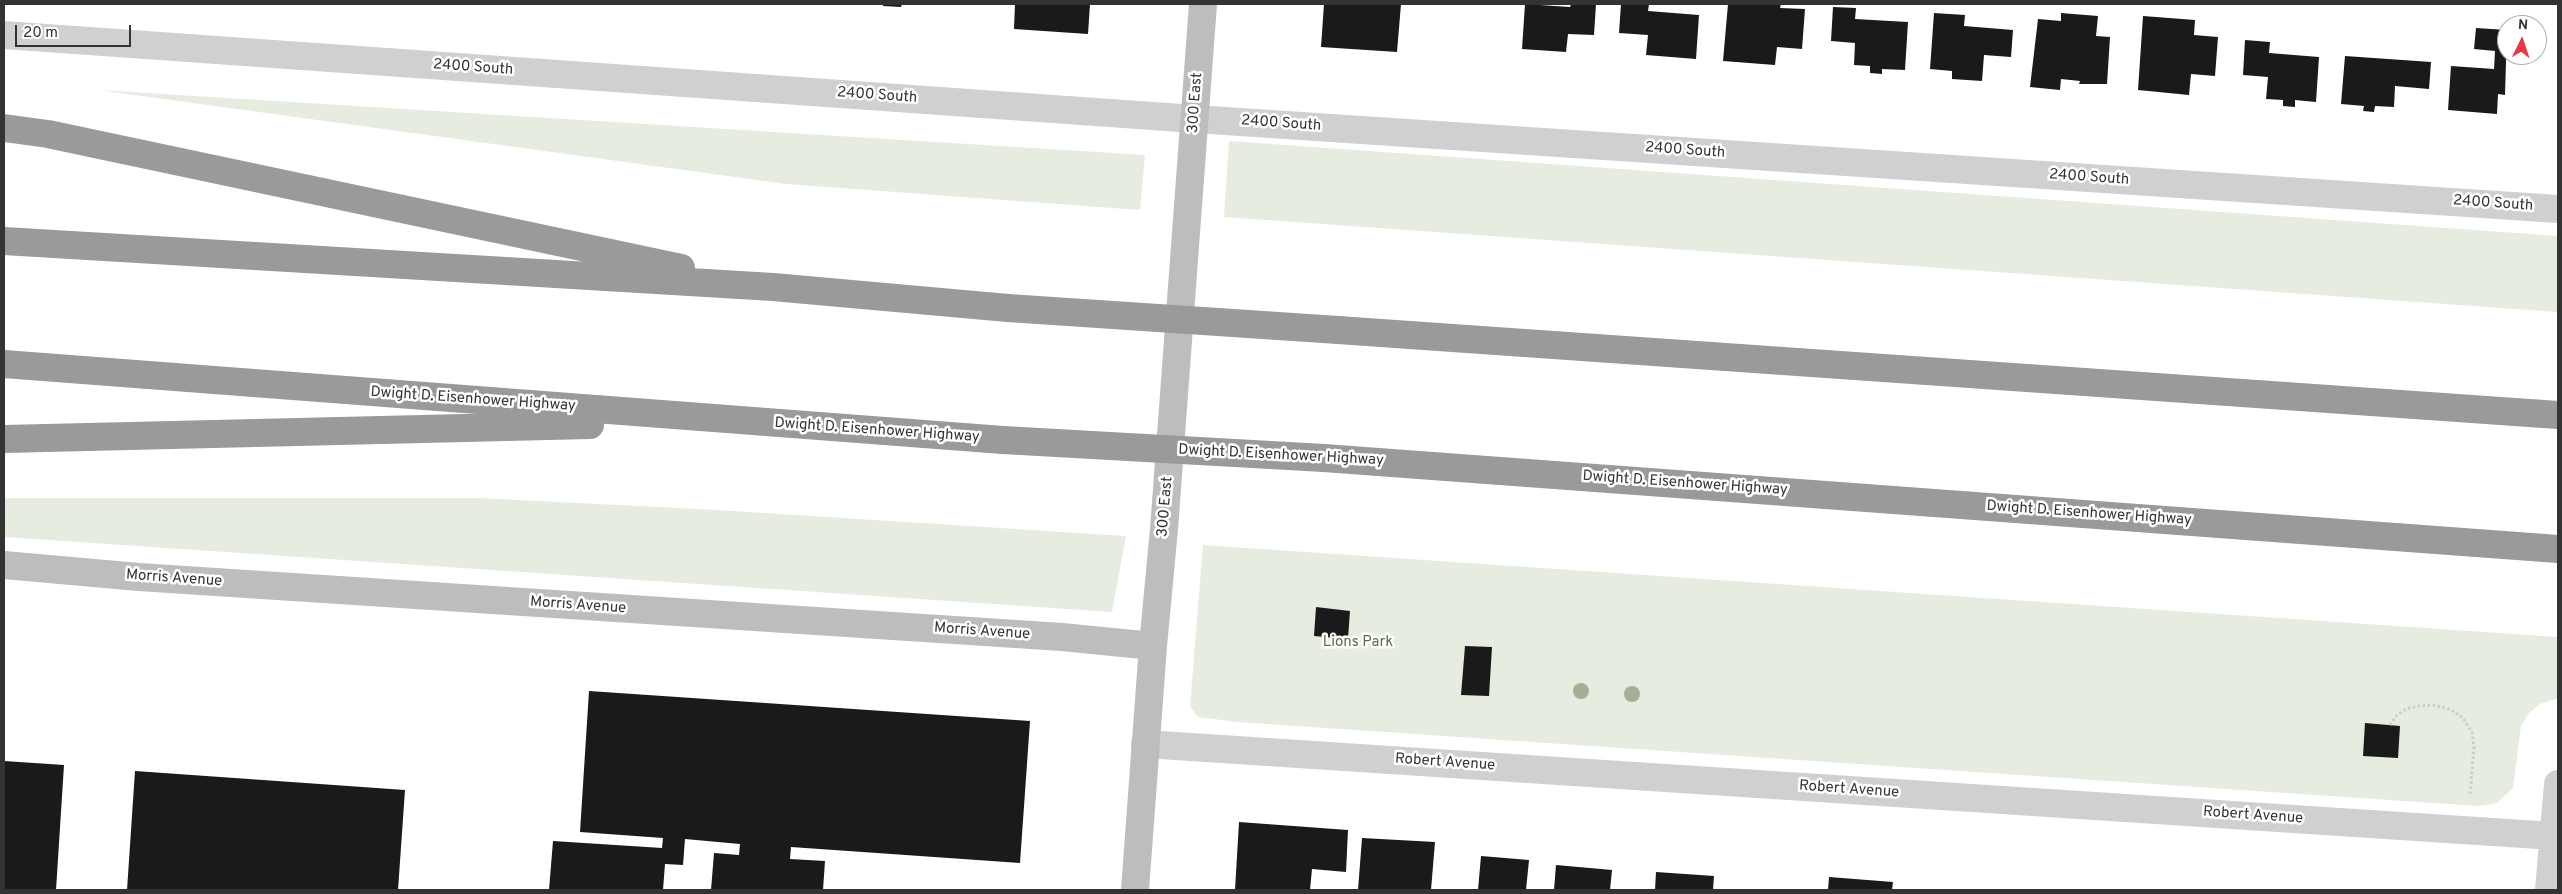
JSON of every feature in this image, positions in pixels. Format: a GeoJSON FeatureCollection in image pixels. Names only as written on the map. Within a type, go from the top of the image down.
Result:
{"type":"FeatureCollection","features":[{"type":"Feature","properties":{"kind":"highway"},"geometry":{"type":"LineString","coordinates":[[4,128],[58,136],[773,287]]}},
{"type":"Feature","properties":{"kind":"highway"},"geometry":{"type":"LineString","coordinates":[[4,240],[773,287],[1008,308],[2558,414]]}},
{"type":"Feature","properties":{"kind":"highway","name":"Dwight D. Eisenhower Highway"},"geometry":{"type":"LineString","coordinates":[[4,364],[1003,440],[1324,458],[2558,549]]}},
{"type":"Feature","properties":{"kind":"highway"},"geometry":{"type":"LineString","coordinates":[[4,439],[742,421]]}},
{"type":"Feature","properties":{"kind":"street","name":"300 East"},"geometry":{"type":"LineString","coordinates":[[1134,890],[1164,529],[1203,4]]}},
{"type":"Feature","properties":{"kind":"street","name":"2400 South"},"geometry":{"type":"LineString","coordinates":[[4,35],[1195,119],[2558,209]]}},
{"type":"Feature","properties":{"kind":"street","name":"Morris Avenue"},"geometry":{"type":"LineString","coordinates":[[4,565],[139,578],[1042,636],[1153,646]]}},
{"type":"Feature","properties":{"kind":"street","name":"Robert Avenue"},"geometry":{"type":"LineString","coordinates":[[1145,744],[2554,836]]}},
{"type":"Feature","properties":{"kind":"street"},"geometry":{"type":"LineString","coordinates":[[2549,890],[2558,784]]}},
{"type":"Feature","properties":{"kind":"path"},"geometry":{"type":"LineString","coordinates":[[2390,725],[2396,716],[2406,710],[2419,706],[2433,705],[2450,709],[2463,718],[2472,732],[2474,747],[2470,795]]}},
{"type":"Feature","properties":{"kind":"green space"},"geometry":{"type":"Polygon","coordinates":[[[98,90],[1145,155],[1140,210],[786,184],[98,90]]]}},
{"type":"Feature","properties":{"kind":"green space"},"geometry":{"type":"Polygon","coordinates":[[[1229,141],[2558,236],[2558,312],[1224,217],[1229,141]]]}},
{"type":"Feature","properties":{"kind":"green space"},"geometry":{"type":"Polygon","coordinates":[[[4,498],[478,498],[717,510],[1126,536],[1112,612],[4,537],[4,498]]]}},
{"type":"Feature","properties":{"kind":"green space","name":"Lions Park"},"geometry":{"type":"Polygon","coordinates":[[[1203,545],[2558,637],[2558,698],[2540,704],[2529,713],[2521,726],[2513,788],[2497,803],[2478,806],[1237,722],[1198,717],[1190,706],[1203,545]]]}},
{"type":"Feature","properties":{"kind":"building"},"geometry":{"type":"Polygon","coordinates":[[[883,4],[902,4],[901,7],[883,6],[883,4]]]}},
{"type":"Feature","properties":{"kind":"building"},"geometry":{"type":"Polygon","coordinates":[[[1015,4],[1090,4],[1088,34],[1014,29],[1015,4]]]}},
{"type":"Feature","properties":{"kind":"building"},"geometry":{"type":"Polygon","coordinates":[[[1324,4],[1401,4],[1397,52],[1321,47],[1324,4]]]}},
{"type":"Feature","properties":{"kind":"building"},"geometry":{"type":"Polygon","coordinates":[[[1525,4],[1570,7],[1571,4],[1596,4],[1594,35],[1568,34],[1566,52],[1522,49],[1525,4]]]}},
{"type":"Feature","properties":{"kind":"building"},"geometry":{"type":"Polygon","coordinates":[[[1621,4],[1649,4],[1648,11],[1699,15],[1696,59],[1646,55],[1648,35],[1619,33],[1621,4]]]}},
{"type":"Feature","properties":{"kind":"building"},"geometry":{"type":"Polygon","coordinates":[[[1728,4],[1781,4],[1780,8],[1805,9],[1802,49],[1777,47],[1775,65],[1723,61],[1728,4]]]}},
{"type":"Feature","properties":{"kind":"building"},"geometry":{"type":"Polygon","coordinates":[[[1833,7],[1856,8],[1855,19],[1908,22],[1905,70],[1882,69],[1882,74],[1870,73],[1870,66],[1854,65],[1855,43],[1831,41],[1833,7]]]}},
{"type":"Feature","properties":{"kind":"building"},"geometry":{"type":"Polygon","coordinates":[[[1934,13],[1965,15],[1964,26],[2013,30],[2011,57],[1984,55],[1982,81],[1952,79],[1952,71],[1930,69],[1934,13]]]}},
{"type":"Feature","properties":{"kind":"building"},"geometry":{"type":"Polygon","coordinates":[[[2061,13],[2098,16],[2096,36],[2110,37],[2107,84],[2079,84],[2080,81],[2061,79],[2060,90],[2030,87],[2038,19],[2061,21],[2061,13]]]}},
{"type":"Feature","properties":{"kind":"building"},"geometry":{"type":"Polygon","coordinates":[[[2143,16],[2195,20],[2194,35],[2218,37],[2215,76],[2191,74],[2189,95],[2138,90],[2143,16]]]}},
{"type":"Feature","properties":{"kind":"building"},"geometry":{"type":"Polygon","coordinates":[[[2476,28],[2497,29],[2497,65],[2506,65],[2505,95],[2498,94],[2497,114],[2448,110],[2451,66],[2494,69],[2495,51],[2474,49],[2476,28]]]}},
{"type":"Feature","properties":{"kind":"building"},"geometry":{"type":"Polygon","coordinates":[[[2245,40],[2270,42],[2269,53],[2319,57],[2316,102],[2295,100],[2295,107],[2283,106],[2283,100],[2266,99],[2268,77],[2243,75],[2245,40]]]}},
{"type":"Feature","properties":{"kind":"building"},"geometry":{"type":"Polygon","coordinates":[[[2345,56],[2431,62],[2429,89],[2395,86],[2394,107],[2375,106],[2374,112],[2363,111],[2364,106],[2341,104],[2345,56]]]}},
{"type":"Feature","properties":{"kind":"building"},"geometry":{"type":"Polygon","coordinates":[[[1316,607],[1350,611],[1348,639],[1314,636],[1316,607]]]}},
{"type":"Feature","properties":{"kind":"building"},"geometry":{"type":"Polygon","coordinates":[[[1465,646],[1492,647],[1489,696],[1461,695],[1465,646]]]}},
{"type":"Feature","properties":{"kind":"building"},"geometry":{"type":"Polygon","coordinates":[[[589,691],[1030,721],[1020,863],[791,847],[790,859],[825,861],[823,890],[711,890],[714,853],[739,855],[740,844],[685,839],[683,865],[665,864],[663,890],[549,890],[553,841],[662,848],[663,838],[580,832],[589,691]]]}},
{"type":"Feature","properties":{"kind":"building"},"geometry":{"type":"Polygon","coordinates":[[[2365,723],[2400,726],[2398,758],[2363,756],[2365,723]]]}},
{"type":"Feature","properties":{"kind":"building"},"geometry":{"type":"Polygon","coordinates":[[[4,761],[64,765],[56,890],[4,890],[4,761]]]}},
{"type":"Feature","properties":{"kind":"building"},"geometry":{"type":"Polygon","coordinates":[[[135,771],[405,790],[398,890],[127,890],[135,771]]]}},
{"type":"Feature","properties":{"kind":"building"},"geometry":{"type":"Polygon","coordinates":[[[1239,822],[1348,830],[1346,872],[1312,869],[1310,890],[1235,890],[1239,822]]]}},
{"type":"Feature","properties":{"kind":"building"},"geometry":{"type":"Polygon","coordinates":[[[1362,838],[1435,842],[1431,890],[1358,890],[1362,838]]]}},
{"type":"Feature","properties":{"kind":"building"},"geometry":{"type":"Polygon","coordinates":[[[1481,856],[1529,860],[1526,890],[1478,890],[1481,856]]]}},
{"type":"Feature","properties":{"kind":"building"},"geometry":{"type":"Polygon","coordinates":[[[1556,865],[1612,870],[1610,890],[1554,890],[1556,865]]]}},
{"type":"Feature","properties":{"kind":"building"},"geometry":{"type":"Polygon","coordinates":[[[1656,872],[1714,876],[1713,890],[1655,890],[1656,872]]]}},
{"type":"Feature","properties":{"kind":"building"},"geometry":{"type":"Polygon","coordinates":[[[1829,877],[1893,882],[1892,890],[1828,890],[1829,877]]]}}]}
